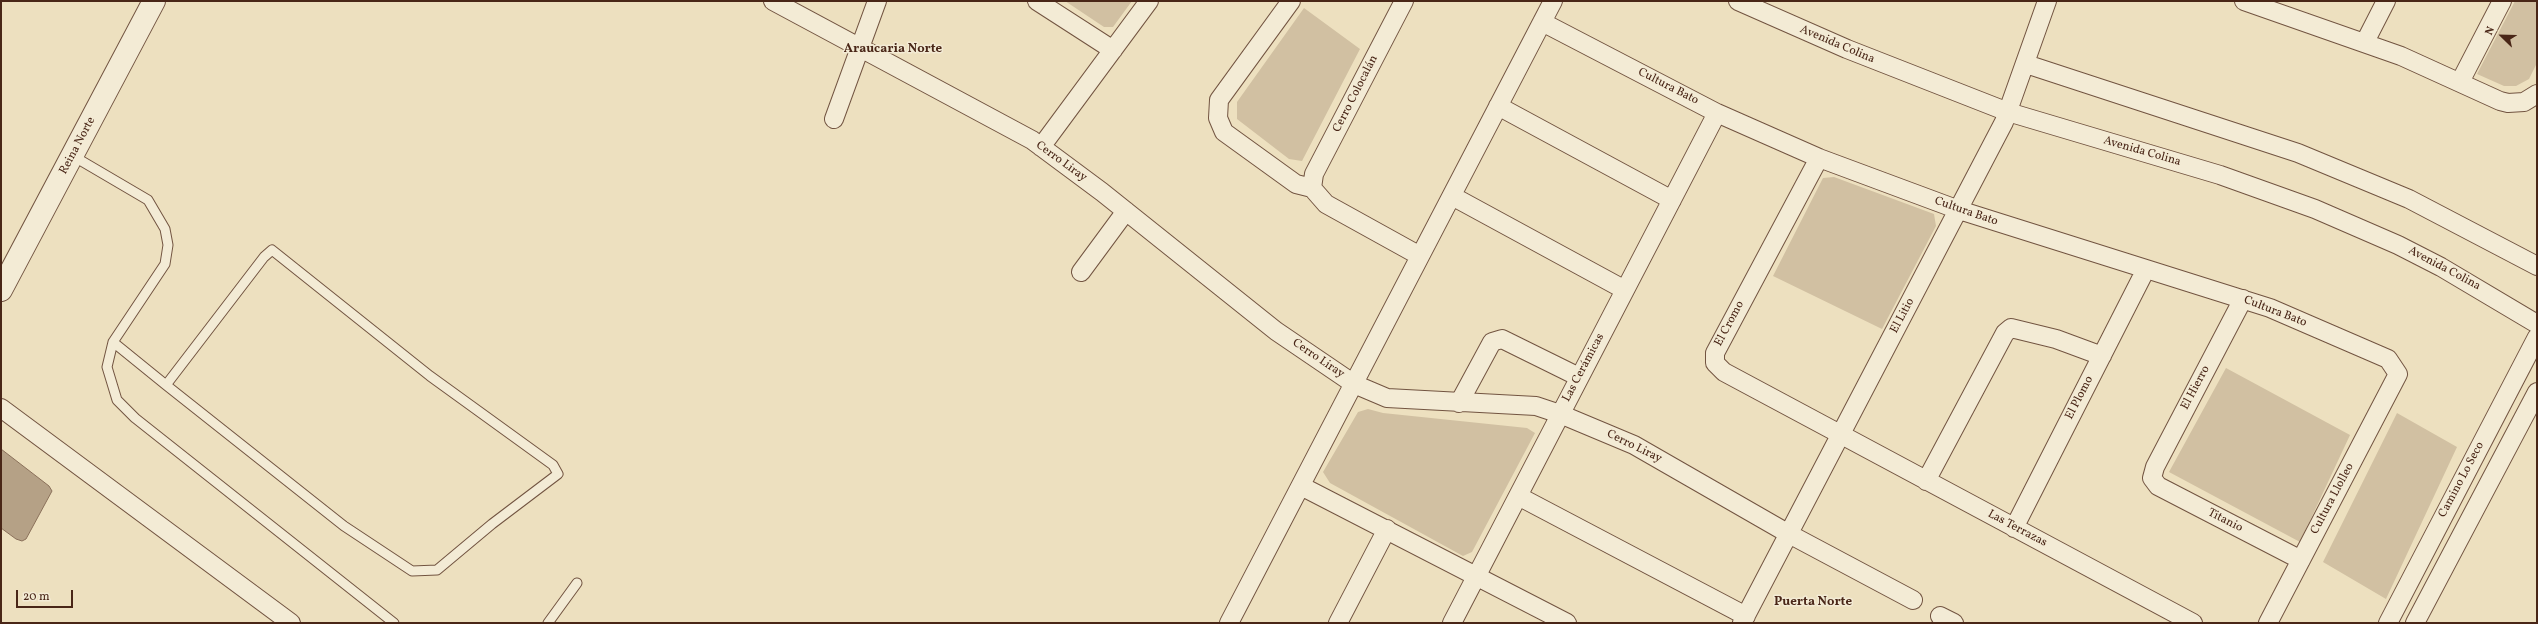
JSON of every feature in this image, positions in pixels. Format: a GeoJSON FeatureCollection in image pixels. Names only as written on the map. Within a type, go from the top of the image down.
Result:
{"type":"FeatureCollection","features":[{"type":"Feature","properties":{"kind":"street","name":"Reina Norte"},"geometry":{"type":"LineString","coordinates":[[1,290],[154,1]]}},
{"type":"Feature","properties":{"kind":"street","name":"Cerro Liray"},"geometry":{"type":"LineString","coordinates":[[773,1],[965,103],[1041,147],[1126,211],[1276,331],[1354,384],[1387,398],[1536,406],[1560,414],[1634,445],[1789,534],[1913,600]]}},
{"type":"Feature","properties":{"kind":"street"},"geometry":{"type":"LineString","coordinates":[[834,119],[877,1]]}},
{"type":"Feature","properties":{"kind":"street"},"geometry":{"type":"LineString","coordinates":[[1037,1],[1113,50]]}},
{"type":"Feature","properties":{"kind":"street"},"geometry":{"type":"LineString","coordinates":[[1041,147],[1149,1]]}},
{"type":"Feature","properties":{"kind":"street"},"geometry":{"type":"LineString","coordinates":[[1291,1],[1219,100],[1218,118],[1224,132],[1296,184],[1312,188],[1326,204],[1420,256]]}},
{"type":"Feature","properties":{"kind":"street","name":"Cerro Colocalán"},"geometry":{"type":"LineString","coordinates":[[1312,188],[1314,174],[1404,1]]}},
{"type":"Feature","properties":{"kind":"street"},"geometry":{"type":"LineString","coordinates":[[1229,623],[1553,1]]}},
{"type":"Feature","properties":{"kind":"street","name":"Avenida Colina"},"geometry":{"type":"LineString","coordinates":[[1738,1],[1847,49],[2008,112],[2220,175],[2316,209],[2398,245],[2441,266],[2537,324]]}},
{"type":"Feature","properties":{"kind":"street","name":"El Litio"},"geometry":{"type":"LineString","coordinates":[[1744,619],[1959,210],[2008,112],[2047,1]]}},
{"type":"Feature","properties":{"kind":"street"},"geometry":{"type":"LineString","coordinates":[[2364,42],[2386,1]]}},
{"type":"Feature","properties":{"kind":"street"},"geometry":{"type":"LineString","coordinates":[[2460,82],[2502,1]]}},
{"type":"Feature","properties":{"kind":"street"},"geometry":{"type":"LineString","coordinates":[[2255,3],[2364,42],[2508,103],[2524,102],[2537,94]]}},
{"type":"Feature","properties":{"kind":"street","name":"Cultura Bato"},"geometry":{"type":"LineString","coordinates":[[1542,22],[1717,113],[1819,158],[1959,210],[2270,308],[2388,359],[2398,374]]}},
{"type":"Feature","properties":{"kind":"street"},"geometry":{"type":"LineString","coordinates":[[2026,64],[2298,153],[2409,199],[2537,266]]}},
{"type":"Feature","properties":{"kind":"street"},"geometry":{"type":"LineString","coordinates":[[1498,106],[1672,200]]}},
{"type":"Feature","properties":{"kind":"street","name":"Las Cerámicas"},"geometry":{"type":"LineString","coordinates":[[1452,623],[1717,113]]}},
{"type":"Feature","properties":{"kind":"street","name":"El Cromo"},"geometry":{"type":"LineString","coordinates":[[1819,158],[1715,353],[1715,363],[1724,372],[1840,435]]}},
{"type":"Feature","properties":{"kind":"street"},"geometry":{"type":"LineString","coordinates":[[1452,196],[1625,290]]}},
{"type":"Feature","properties":{"kind":"street"},"geometry":{"type":"LineString","coordinates":[[1081,272],[1126,211]]}},
{"type":"Feature","properties":{"kind":"street","name":"El Plomo"},"geometry":{"type":"LineString","coordinates":[[2014,528],[2146,269]]}},
{"type":"Feature","properties":{"kind":"street","name":"El Hierro"},"geometry":{"type":"LineString","coordinates":[[2152,478],[2155,467],[2243,299]]}},
{"type":"Feature","properties":{"kind":"street"},"geometry":{"type":"LineString","coordinates":[[1926,481],[2005,333],[2011,328],[2056,339],[2102,356]]}},
{"type":"Feature","properties":{"kind":"street","name":"Camino Lo Seco"},"geometry":{"type":"LineString","coordinates":[[2388,623],[2537,338]]}},
{"type":"Feature","properties":{"kind":"street"},"geometry":{"type":"LineString","coordinates":[[1459,402],[1492,342],[1502,339],[1579,377]]}},
{"type":"Feature","properties":{"kind":"street","name":"Cultura Llolleo"},"geometry":{"type":"LineString","coordinates":[[2268,623],[2398,374]]}},
{"type":"Feature","properties":{"kind":"street"},"geometry":{"type":"LineString","coordinates":[[2415,623],[2537,392]]}},
{"type":"Feature","properties":{"kind":"street"},"geometry":{"type":"LineString","coordinates":[[1,408],[291,623]]}},
{"type":"Feature","properties":{"kind":"street","name":"Las Terrazas"},"geometry":{"type":"LineString","coordinates":[[1840,435],[2193,623]]}},
{"type":"Feature","properties":{"kind":"street","name":"Titanio"},"geometry":{"type":"LineString","coordinates":[[2152,478],[2158,486],[2301,560]]}},
{"type":"Feature","properties":{"kind":"street"},"geometry":{"type":"LineString","coordinates":[[1301,486],[1477,575],[1567,623]]}},
{"type":"Feature","properties":{"kind":"street"},"geometry":{"type":"LineString","coordinates":[[1518,496],[1744,619]]}},
{"type":"Feature","properties":{"kind":"street"},"geometry":{"type":"LineString","coordinates":[[1338,623],[1387,529]]}},
{"type":"Feature","properties":{"kind":"lane"},"geometry":{"type":"LineString","coordinates":[[72,156],[148,200],[165,229],[168,245],[165,264],[113,342],[107,367],[117,400],[135,418],[394,623]]}},
{"type":"Feature","properties":{"kind":"lane"},"geometry":{"type":"LineString","coordinates":[[113,342],[166,385],[344,526],[412,571],[437,570],[492,524],[558,474],[553,465],[430,376],[272,250],[264,257],[166,385]]}},
{"type":"Feature","properties":{"kind":"lane"},"geometry":{"type":"LineString","coordinates":[[548,623],[577,583]]}},
{"type":"Feature","properties":{"kind":"shaded area"},"geometry":{"type":"Polygon","coordinates":[[[1065,1],[1132,1],[1113,27],[1104,27],[1065,1]]]}},
{"type":"Feature","properties":{"kind":"shaded area"},"geometry":{"type":"Polygon","coordinates":[[[2515,1],[2537,1],[2537,63],[2529,79],[2516,86],[2504,86],[2477,74],[2515,1]]]}},
{"type":"Feature","properties":{"kind":"shaded area"},"geometry":{"type":"Polygon","coordinates":[[[1304,8],[1360,49],[1302,161],[1289,159],[1237,119],[1237,102],[1304,8]]]}},
{"type":"Feature","properties":{"kind":"shaded area"},"geometry":{"type":"Polygon","coordinates":[[[1834,177],[1934,214],[1936,226],[1882,329],[1773,276],[1823,178],[1834,177]]]}},
{"type":"Feature","properties":{"kind":"shaded area"},"geometry":{"type":"Polygon","coordinates":[[[2226,368],[2350,435],[2300,542],[2169,472],[2226,368]]]}},
{"type":"Feature","properties":{"kind":"shaded area"},"geometry":{"type":"Polygon","coordinates":[[[1368,409],[1383,413],[1527,428],[1535,433],[1472,552],[1463,556],[1330,483],[1323,472],[1358,412],[1368,409]]]}},
{"type":"Feature","properties":{"kind":"shaded area"},"geometry":{"type":"Polygon","coordinates":[[[2397,413],[2457,447],[2386,599],[2323,562],[2397,413]]]}},
{"type":"Feature","properties":{"kind":"shaded area"},"geometry":{"type":"Polygon","coordinates":[[[1,449],[49,486],[52,491],[26,539],[22,541],[16,539],[1,528],[1,449]]]}},
{"type":"Feature","properties":{"kind":"district","name":"Araucaria Norte"},"geometry":{"type":"Point","coordinates":[893,50]}},
{"type":"Feature","properties":{"kind":"district","name":"Puerta Norte"},"geometry":{"type":"Point","coordinates":[1813,603]}}]}
